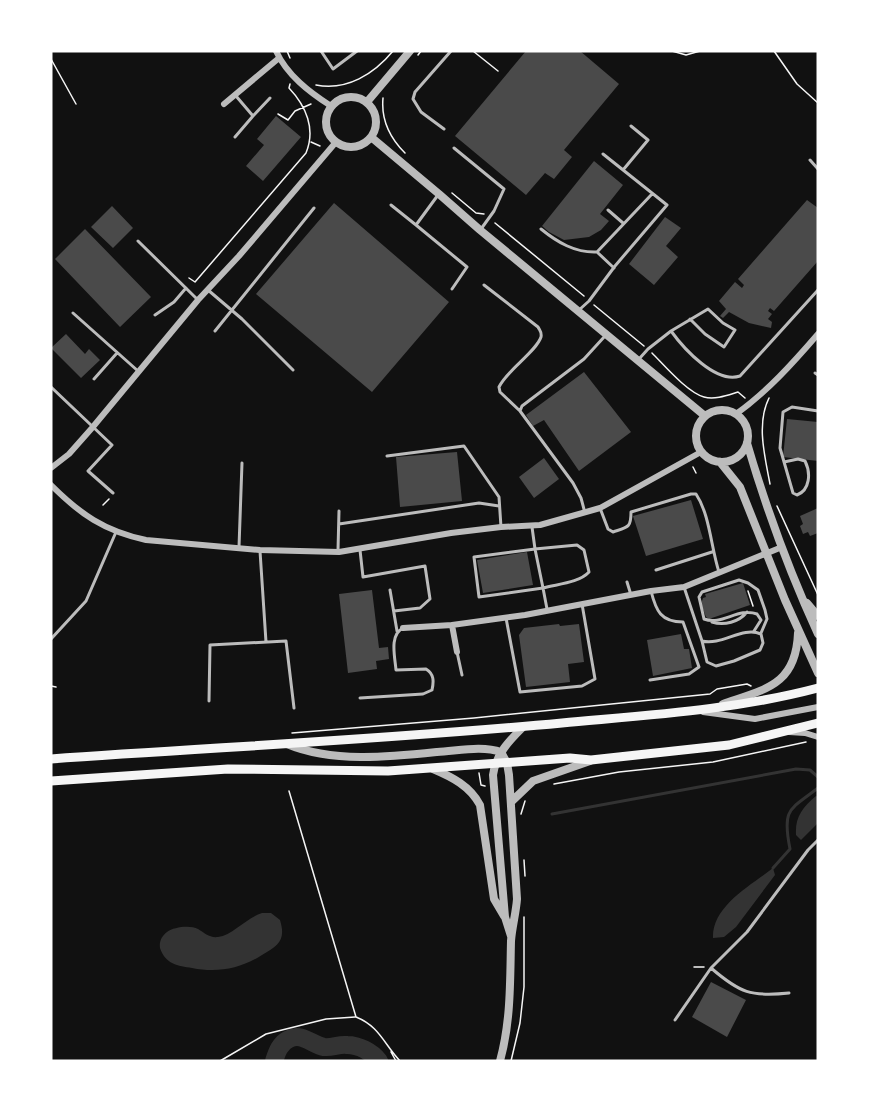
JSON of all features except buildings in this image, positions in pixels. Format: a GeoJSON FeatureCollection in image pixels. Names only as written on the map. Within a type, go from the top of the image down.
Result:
{"type":"FeatureCollection","features":[{"type":"Feature","properties":{"kind":"highway"},"geometry":{"type":"LineString","coordinates":[[51,759],[423,736],[523,727],[762,701],[818,688]]}},
{"type":"Feature","properties":{"kind":"highway"},"geometry":{"type":"LineString","coordinates":[[51,781],[228,768],[320,771],[433,769],[570,758],[591,760],[729,745],[818,723]]}},
{"type":"Feature","properties":{"kind":"street"},"geometry":{"type":"LineString","coordinates":[[367,102],[410,51]]}},
{"type":"Feature","properties":{"kind":"street"},"geometry":{"type":"LineString","coordinates":[[224,104],[277,54],[292,75],[318,98],[331,106]]}},
{"type":"Feature","properties":{"kind":"street"},"geometry":{"type":"LineString","coordinates":[[348,97],[367,102],[375,115],[374,130],[370,137],[358,146],[350,147],[336,141],[327,129],[327,113],[331,106],[342,98],[348,97]]}},
{"type":"Feature","properties":{"kind":"street"},"geometry":{"type":"LineString","coordinates":[[370,137],[705,416]]}},
{"type":"Feature","properties":{"kind":"street"},"geometry":{"type":"LineString","coordinates":[[51,468],[69,454],[92,428],[198,300],[336,141]]}},
{"type":"Feature","properties":{"kind":"street"},"geometry":{"type":"LineString","coordinates":[[736,414],[751,404],[817,338]]}},
{"type":"Feature","properties":{"kind":"street"},"geometry":{"type":"LineString","coordinates":[[747,442],[737,457],[720,462],[712,460],[701,452],[697,444],[696,432],[699,423],[713,411],[722,410],[736,414],[745,424],[747,442],[758,481],[818,634]]}},
{"type":"Feature","properties":{"kind":"street"},"geometry":{"type":"LineString","coordinates":[[51,484],[73,507],[90,519],[116,532],[146,540],[239,549],[339,552],[451,533],[540,525],[585,513],[600,508],[701,452]]}},
{"type":"Feature","properties":{"kind":"street"},"geometry":{"type":"LineString","coordinates":[[720,462],[740,487],[798,630],[818,673]]}},
{"type":"Feature","properties":{"kind":"street"},"geometry":{"type":"LineString","coordinates":[[400,630],[506,618],[684,587],[783,547]]}},
{"type":"Feature","properties":{"kind":"street"},"geometry":{"type":"LineString","coordinates":[[802,598],[818,616]]}},
{"type":"Feature","properties":{"kind":"street"},"geometry":{"type":"LineString","coordinates":[[452,625],[457,652]]}},
{"type":"Feature","properties":{"kind":"street"},"geometry":{"type":"LineString","coordinates":[[714,707],[768,687],[785,676],[792,665],[797,649],[798,630]]}},
{"type":"Feature","properties":{"kind":"street"},"geometry":{"type":"LineString","coordinates":[[693,710],[755,719],[818,707]]}},
{"type":"Feature","properties":{"kind":"street"},"geometry":{"type":"LineString","coordinates":[[505,918],[494,787],[495,764],[509,741],[523,727]]}},
{"type":"Feature","properties":{"kind":"street"},"geometry":{"type":"LineString","coordinates":[[784,732],[805,733],[818,737]]}},
{"type":"Feature","properties":{"kind":"street"},"geometry":{"type":"LineString","coordinates":[[285,744],[301,750],[334,755],[400,755],[482,749],[501,752],[507,762],[517,899],[516,919],[511,937],[511,990],[508,1023],[500,1061]]}},
{"type":"Feature","properties":{"kind":"street"},"geometry":{"type":"LineString","coordinates":[[511,802],[532,781],[591,760]]}},
{"type":"Feature","properties":{"kind":"street"},"geometry":{"type":"LineString","coordinates":[[433,769],[460,783],[480,805],[494,899],[505,918],[511,937]]}},
{"type":"Feature","properties":{"kind":"lane"},"geometry":{"type":"LineString","coordinates":[[321,51],[333,69],[357,51]]}},
{"type":"Feature","properties":{"kind":"lane"},"geometry":{"type":"LineString","coordinates":[[444,129],[421,112],[412,99],[415,92],[451,51]]}},
{"type":"Feature","properties":{"kind":"lane"},"geometry":{"type":"LineString","coordinates":[[234,95],[253,116]]}},
{"type":"Feature","properties":{"kind":"lane"},"geometry":{"type":"LineString","coordinates":[[235,137],[270,98]]}},
{"type":"Feature","properties":{"kind":"lane"},"geometry":{"type":"LineString","coordinates":[[623,170],[648,140],[631,126]]}},
{"type":"Feature","properties":{"kind":"lane"},"geometry":{"type":"LineString","coordinates":[[454,148],[504,189],[499,202],[480,230]]}},
{"type":"Feature","properties":{"kind":"lane"},"geometry":{"type":"LineString","coordinates":[[577,311],[589,301],[667,205],[603,154]]}},
{"type":"Feature","properties":{"kind":"lane"},"geometry":{"type":"LineString","coordinates":[[810,160],[818,169]]}},
{"type":"Feature","properties":{"kind":"lane"},"geometry":{"type":"LineString","coordinates":[[416,225],[439,194]]}},
{"type":"Feature","properties":{"kind":"lane"},"geometry":{"type":"LineString","coordinates":[[597,252],[653,194]]}},
{"type":"Feature","properties":{"kind":"lane"},"geometry":{"type":"LineString","coordinates":[[391,205],[467,267],[452,289]]}},
{"type":"Feature","properties":{"kind":"lane"},"geometry":{"type":"LineString","coordinates":[[215,331],[314,208]]}},
{"type":"Feature","properties":{"kind":"lane"},"geometry":{"type":"LineString","coordinates":[[608,210],[623,224]]}},
{"type":"Feature","properties":{"kind":"lane"},"geometry":{"type":"LineString","coordinates":[[541,229],[555,241],[572,248],[597,252],[614,268]]}},
{"type":"Feature","properties":{"kind":"lane"},"geometry":{"type":"LineString","coordinates":[[138,241],[198,300]]}},
{"type":"Feature","properties":{"kind":"lane"},"geometry":{"type":"LineString","coordinates":[[483,285],[538,327],[541,333],[541,337],[499,387],[500,392],[520,411],[573,483],[585,513]]}},
{"type":"Feature","properties":{"kind":"lane"},"geometry":{"type":"LineString","coordinates":[[155,315],[174,302],[186,288]]}},
{"type":"Feature","properties":{"kind":"lane"},"geometry":{"type":"LineString","coordinates":[[208,290],[242,319],[292,370]]}},
{"type":"Feature","properties":{"kind":"lane"},"geometry":{"type":"LineString","coordinates":[[671,331],[693,357],[718,374],[734,378],[746,371],[818,290]]}},
{"type":"Feature","properties":{"kind":"lane"},"geometry":{"type":"LineString","coordinates":[[639,360],[648,349],[671,331],[690,319],[708,309],[723,323],[735,330],[724,347],[705,334],[690,319]]}},
{"type":"Feature","properties":{"kind":"lane"},"geometry":{"type":"LineString","coordinates":[[73,313],[138,371]]}},
{"type":"Feature","properties":{"kind":"lane"},"geometry":{"type":"LineString","coordinates":[[520,411],[522,406],[584,359],[606,335]]}},
{"type":"Feature","properties":{"kind":"lane"},"geometry":{"type":"LineString","coordinates":[[94,379],[117,353]]}},
{"type":"Feature","properties":{"kind":"lane"},"geometry":{"type":"LineString","coordinates":[[51,387],[112,445],[88,471],[113,493]]}},
{"type":"Feature","properties":{"kind":"lane"},"geometry":{"type":"LineString","coordinates":[[784,462],[798,459],[807,464],[807,486],[803,492],[793,494],[780,448],[783,412],[792,407],[818,411]]}},
{"type":"Feature","properties":{"kind":"lane"},"geometry":{"type":"LineString","coordinates":[[387,456],[464,446],[499,497],[501,527]]}},
{"type":"Feature","properties":{"kind":"lane"},"geometry":{"type":"LineString","coordinates":[[239,549],[242,463]]}},
{"type":"Feature","properties":{"kind":"lane"},"geometry":{"type":"LineString","coordinates":[[600,508],[608,529],[613,532],[629,527],[631,512],[696,494],[711,537],[712,552],[719,574]]}},
{"type":"Feature","properties":{"kind":"lane"},"geometry":{"type":"LineString","coordinates":[[339,525],[479,503],[500,506]]}},
{"type":"Feature","properties":{"kind":"lane"},"geometry":{"type":"LineString","coordinates":[[339,511],[339,552]]}},
{"type":"Feature","properties":{"kind":"lane"},"geometry":{"type":"LineString","coordinates":[[531,525],[547,610]]}},
{"type":"Feature","properties":{"kind":"lane"},"geometry":{"type":"LineString","coordinates":[[51,639],[86,601],[116,532]]}},
{"type":"Feature","properties":{"kind":"lane"},"geometry":{"type":"LineString","coordinates":[[577,545],[584,550],[589,573],[585,577],[543,588],[479,597],[474,557],[535,549],[577,545]]}},
{"type":"Feature","properties":{"kind":"lane"},"geometry":{"type":"LineString","coordinates":[[260,550],[266,642]]}},
{"type":"Feature","properties":{"kind":"lane"},"geometry":{"type":"LineString","coordinates":[[360,550],[363,578],[425,566],[430,599],[420,608],[394,611]]}},
{"type":"Feature","properties":{"kind":"lane"},"geometry":{"type":"LineString","coordinates":[[656,570],[712,552]]}},
{"type":"Feature","properties":{"kind":"lane"},"geometry":{"type":"LineString","coordinates":[[684,587],[707,663],[716,666],[760,650],[763,643],[761,634],[767,619],[758,590],[748,583],[739,580],[702,592],[699,597],[704,619],[710,621],[749,612],[757,614],[761,620],[754,631]]}},
{"type":"Feature","properties":{"kind":"lane"},"geometry":{"type":"LineString","coordinates":[[627,582],[631,595]]}},
{"type":"Feature","properties":{"kind":"lane"},"geometry":{"type":"LineString","coordinates":[[360,698],[423,694],[432,690],[434,680],[430,671],[426,669],[396,670],[394,644],[400,630],[390,590]]}},
{"type":"Feature","properties":{"kind":"lane"},"geometry":{"type":"LineString","coordinates":[[650,680],[689,674],[699,667],[683,622],[665,620],[656,606],[651,591]]}},
{"type":"Feature","properties":{"kind":"lane"},"geometry":{"type":"LineString","coordinates":[[506,618],[519,692],[582,686],[595,679],[582,604]]}},
{"type":"Feature","properties":{"kind":"lane"},"geometry":{"type":"LineString","coordinates":[[702,641],[711,644],[754,631],[761,634]]}},
{"type":"Feature","properties":{"kind":"lane"},"geometry":{"type":"LineString","coordinates":[[209,701],[210,645],[286,641],[294,708]]}},
{"type":"Feature","properties":{"kind":"lane"},"geometry":{"type":"LineString","coordinates":[[457,652],[462,675]]}},
{"type":"Feature","properties":{"kind":"lane"},"geometry":{"type":"LineString","coordinates":[[675,1020],[711,968],[747,932],[808,850],[818,840]]}},
{"type":"Feature","properties":{"kind":"lane"},"geometry":{"type":"LineString","coordinates":[[711,968],[724,980],[748,993],[760,996],[789,993]]}},
{"type":"Feature","properties":{"kind":"path"},"geometry":{"type":"LineString","coordinates":[[390,55],[393,51]]}},
{"type":"Feature","properties":{"kind":"path"},"geometry":{"type":"LineString","coordinates":[[473,51],[498,71]]}},
{"type":"Feature","properties":{"kind":"path"},"geometry":{"type":"LineString","coordinates":[[672,51],[686,55],[700,51]]}},
{"type":"Feature","properties":{"kind":"path"},"geometry":{"type":"LineString","coordinates":[[774,51],[796,84],[818,103]]}},
{"type":"Feature","properties":{"kind":"path"},"geometry":{"type":"LineString","coordinates":[[51,59],[76,104]]}},
{"type":"Feature","properties":{"kind":"path"},"geometry":{"type":"LineString","coordinates":[[189,278],[195,282],[306,153],[310,142],[310,129],[304,108],[289,88],[292,75]]}},
{"type":"Feature","properties":{"kind":"path"},"geometry":{"type":"LineString","coordinates":[[278,114],[288,120],[295,111],[304,108],[318,98],[321,86]]}},
{"type":"Feature","properties":{"kind":"path"},"geometry":{"type":"LineString","coordinates":[[383,95],[384,117],[388,129],[402,150],[410,157]]}},
{"type":"Feature","properties":{"kind":"path"},"geometry":{"type":"LineString","coordinates":[[310,142],[328,152]]}},
{"type":"Feature","properties":{"kind":"path"},"geometry":{"type":"LineString","coordinates":[[451,192],[476,213],[483,213]]}},
{"type":"Feature","properties":{"kind":"path"},"geometry":{"type":"LineString","coordinates":[[489,218],[580,294]]}},
{"type":"Feature","properties":{"kind":"path"},"geometry":{"type":"LineString","coordinates":[[602,311],[641,344]]}},
{"type":"Feature","properties":{"kind":"path"},"geometry":{"type":"LineString","coordinates":[[658,359],[692,390],[705,398],[716,398],[738,392],[751,404],[763,410],[763,432],[770,486]]}},
{"type":"Feature","properties":{"kind":"path"},"geometry":{"type":"LineString","coordinates":[[103,505],[113,493]]}},
{"type":"Feature","properties":{"kind":"path"},"geometry":{"type":"LineString","coordinates":[[776,502],[818,595]]}},
{"type":"Feature","properties":{"kind":"path"},"geometry":{"type":"LineString","coordinates":[[748,583],[747,589],[753,605],[749,612]]}},
{"type":"Feature","properties":{"kind":"path"},"geometry":{"type":"LineString","coordinates":[[294,733],[474,718],[711,694],[717,689],[747,684],[753,686]]}},
{"type":"Feature","properties":{"kind":"path"},"geometry":{"type":"LineString","coordinates":[[51,686],[56,687]]}},
{"type":"Feature","properties":{"kind":"path"},"geometry":{"type":"LineString","coordinates":[[553,784],[619,772],[713,762],[801,742],[811,743]]}},
{"type":"Feature","properties":{"kind":"path"},"geometry":{"type":"LineString","coordinates":[[289,791],[356,1017]]}},
{"type":"Feature","properties":{"kind":"path"},"geometry":{"type":"LineString","coordinates":[[694,967],[711,968]]}},
{"type":"Feature","properties":{"kind":"path"},"geometry":{"type":"LineString","coordinates":[[220,1061],[266,1034],[326,1019],[356,1017],[366,1021],[377,1030],[396,1061]]}},
{"type":"Feature","properties":{"kind":"path"},"geometry":{"type":"LineString","coordinates":[[389,1049],[400,1061]]}},
{"type":"Feature","properties":{"kind":"shaded area"},"geometry":{"type":"Polygon","coordinates":[[[816,796],[818,797],[818,823],[801,840],[796,835],[798,818],[803,809],[816,796]]]}},
{"type":"Feature","properties":{"kind":"shaded area"},"geometry":{"type":"Polygon","coordinates":[[[773,868],[775,875],[736,927],[724,937],[713,938],[714,927],[725,907],[773,868]]]}},
{"type":"Feature","properties":{"kind":"shaded area"},"geometry":{"type":"Polygon","coordinates":[[[262,913],[271,913],[280,920],[282,932],[280,941],[254,960],[237,967],[210,970],[182,966],[165,958],[160,948],[162,937],[174,929],[195,928],[210,936],[224,936],[262,913]]]}},
{"type":"Feature","properties":{"kind":"waterway"},"geometry":{"type":"LineString","coordinates":[[552,814],[796,769],[810,770],[818,777]]}},
{"type":"Feature","properties":{"kind":"waterway"},"geometry":{"type":"LineString","coordinates":[[773,868],[790,849],[787,826],[790,812],[794,806],[818,788]]}},
{"type":"Feature","properties":{"kind":"waterway"},"geometry":{"type":"LineString","coordinates":[[274,1061],[283,1043],[294,1037],[303,1038],[324,1047],[356,1046],[369,1052],[379,1061]]}}]}
